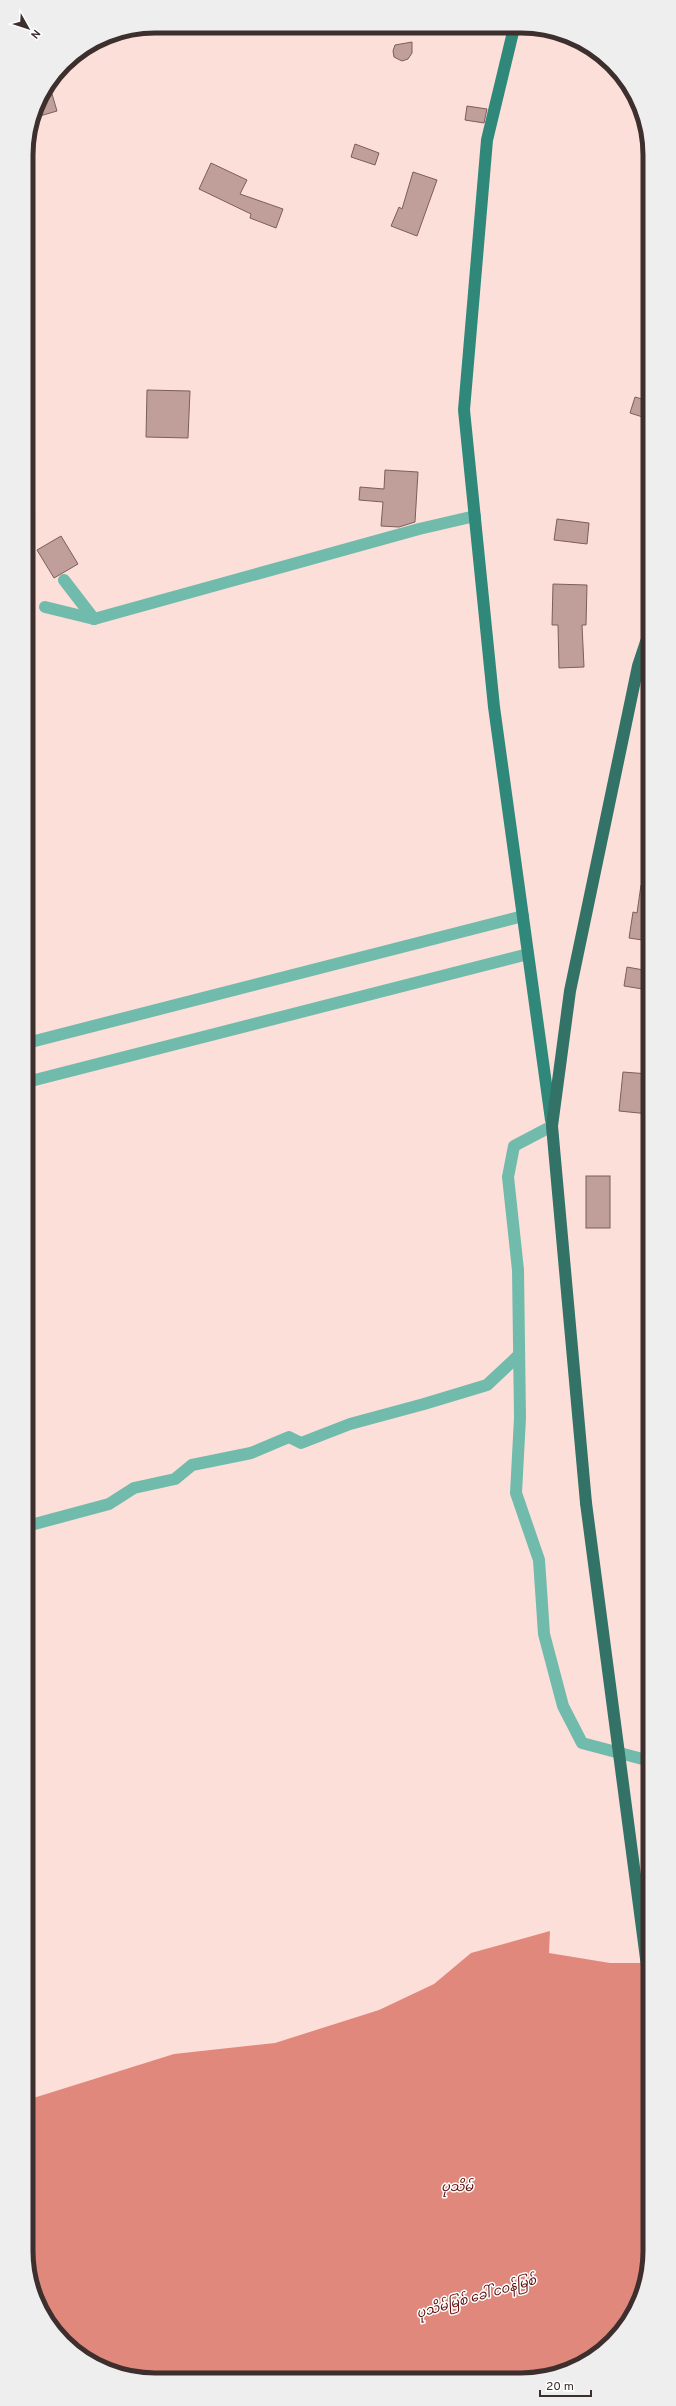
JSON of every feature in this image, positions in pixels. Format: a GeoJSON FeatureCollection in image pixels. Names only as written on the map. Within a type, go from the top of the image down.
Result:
{"type":"FeatureCollection","features":[{"type":"Feature","properties":{"kind":"highway"},"geometry":{"type":"LineString","coordinates":[[643,651],[638,666],[570,991],[552,1126],[586,1503],[643,1935]]}},
{"type":"Feature","properties":{"kind":"main road"},"geometry":{"type":"LineString","coordinates":[[513,33],[488,140],[465,402],[494,707],[552,1126]]}},
{"type":"Feature","properties":{"kind":"street"},"geometry":{"type":"LineString","coordinates":[[44,607],[94,619],[419,529],[475,516]]}},
{"type":"Feature","properties":{"kind":"street"},"geometry":{"type":"LineString","coordinates":[[64,580],[94,619]]}},
{"type":"Feature","properties":{"kind":"street"},"geometry":{"type":"LineString","coordinates":[[33,1041],[523,916]]}},
{"type":"Feature","properties":{"kind":"street"},"geometry":{"type":"LineString","coordinates":[[33,1080],[528,954]]}},
{"type":"Feature","properties":{"kind":"street"},"geometry":{"type":"LineString","coordinates":[[552,1126],[514,1146],[508,1177],[518,1270],[520,1418],[516,1493],[539,1560],[544,1634],[563,1706],[582,1743],[643,1759]]}},
{"type":"Feature","properties":{"kind":"street"},"geometry":{"type":"LineString","coordinates":[[33,1524],[109,1504],[134,1488],[175,1479],[192,1465],[251,1453],[289,1437],[301,1443],[363,1420],[487,1385],[519,1355]]}},
{"type":"Feature","properties":{"kind":"water","name":"ပုသိမ်"},"geometry":{"type":"Polygon","coordinates":[[[550,1931],[549,1953],[610,1963],[643,1963],[643,2259],[641,2275],[634,2298],[622,2319],[607,2337],[582,2357],[568,2364],[537,2372],[147,2373],[116,2367],[94,2357],[81,2348],[63,2331],[42,2298],[34,2267],[33,2098],[174,2054],[275,2043],[379,2010],[434,1984],[471,1953],[550,1931]]]}},
{"type":"Feature","properties":{"kind":"building"},"geometry":{"type":"Polygon","coordinates":[[[412,42],[412,53],[408,59],[402,61],[394,57],[393,51],[395,45],[412,42]]]}},
{"type":"Feature","properties":{"kind":"building"},"geometry":{"type":"Polygon","coordinates":[[[52,94],[57,111],[39,116],[42,108],[49,95],[52,94]]]}},
{"type":"Feature","properties":{"kind":"building"},"geometry":{"type":"Polygon","coordinates":[[[467,106],[487,109],[484,123],[465,120],[467,106]]]}},
{"type":"Feature","properties":{"kind":"building"},"geometry":{"type":"Polygon","coordinates":[[[355,144],[379,153],[375,165],[351,157],[355,144]]]}},
{"type":"Feature","properties":{"kind":"building"},"geometry":{"type":"Polygon","coordinates":[[[211,163],[247,180],[240,194],[283,209],[276,228],[250,218],[251,214],[199,189],[211,163]]]}},
{"type":"Feature","properties":{"kind":"building"},"geometry":{"type":"Polygon","coordinates":[[[413,172],[437,180],[417,236],[391,226],[399,207],[402,209],[413,172]]]}},
{"type":"Feature","properties":{"kind":"building"},"geometry":{"type":"Polygon","coordinates":[[[147,390],[190,391],[188,438],[146,437],[147,390]]]}},
{"type":"Feature","properties":{"kind":"building"},"geometry":{"type":"Polygon","coordinates":[[[635,397],[643,399],[643,417],[630,413],[635,397]]]}},
{"type":"Feature","properties":{"kind":"building"},"geometry":{"type":"Polygon","coordinates":[[[385,470],[418,472],[415,522],[399,527],[381,526],[383,502],[359,500],[360,487],[384,489],[385,470]]]}},
{"type":"Feature","properties":{"kind":"building"},"geometry":{"type":"Polygon","coordinates":[[[557,519],[589,523],[587,544],[554,540],[557,519]]]}},
{"type":"Feature","properties":{"kind":"building"},"geometry":{"type":"Polygon","coordinates":[[[61,536],[78,564],[54,578],[37,550],[61,536]]]}},
{"type":"Feature","properties":{"kind":"building"},"geometry":{"type":"Polygon","coordinates":[[[553,584],[587,585],[586,625],[582,625],[584,667],[559,668],[558,625],[552,625],[553,584]]]}},
{"type":"Feature","properties":{"kind":"building"},"geometry":{"type":"Polygon","coordinates":[[[641,885],[643,885],[643,940],[629,938],[633,912],[637,913],[641,885]]]}},
{"type":"Feature","properties":{"kind":"building"},"geometry":{"type":"Polygon","coordinates":[[[627,967],[643,970],[643,989],[624,986],[627,967]]]}},
{"type":"Feature","properties":{"kind":"building"},"geometry":{"type":"Polygon","coordinates":[[[623,1072],[643,1074],[643,1113],[619,1111],[623,1072]]]}},
{"type":"Feature","properties":{"kind":"building"},"geometry":{"type":"Polygon","coordinates":[[[586,1176],[610,1176],[610,1228],[586,1228],[586,1176]]]}},
{"type":"Feature","properties":{"kind":"water label","name":"ပုသိမ်မြစ် ခေါ် ငဝန်မြစ်"},"geometry":{"type":"Point","coordinates":[476,2296]}}]}
